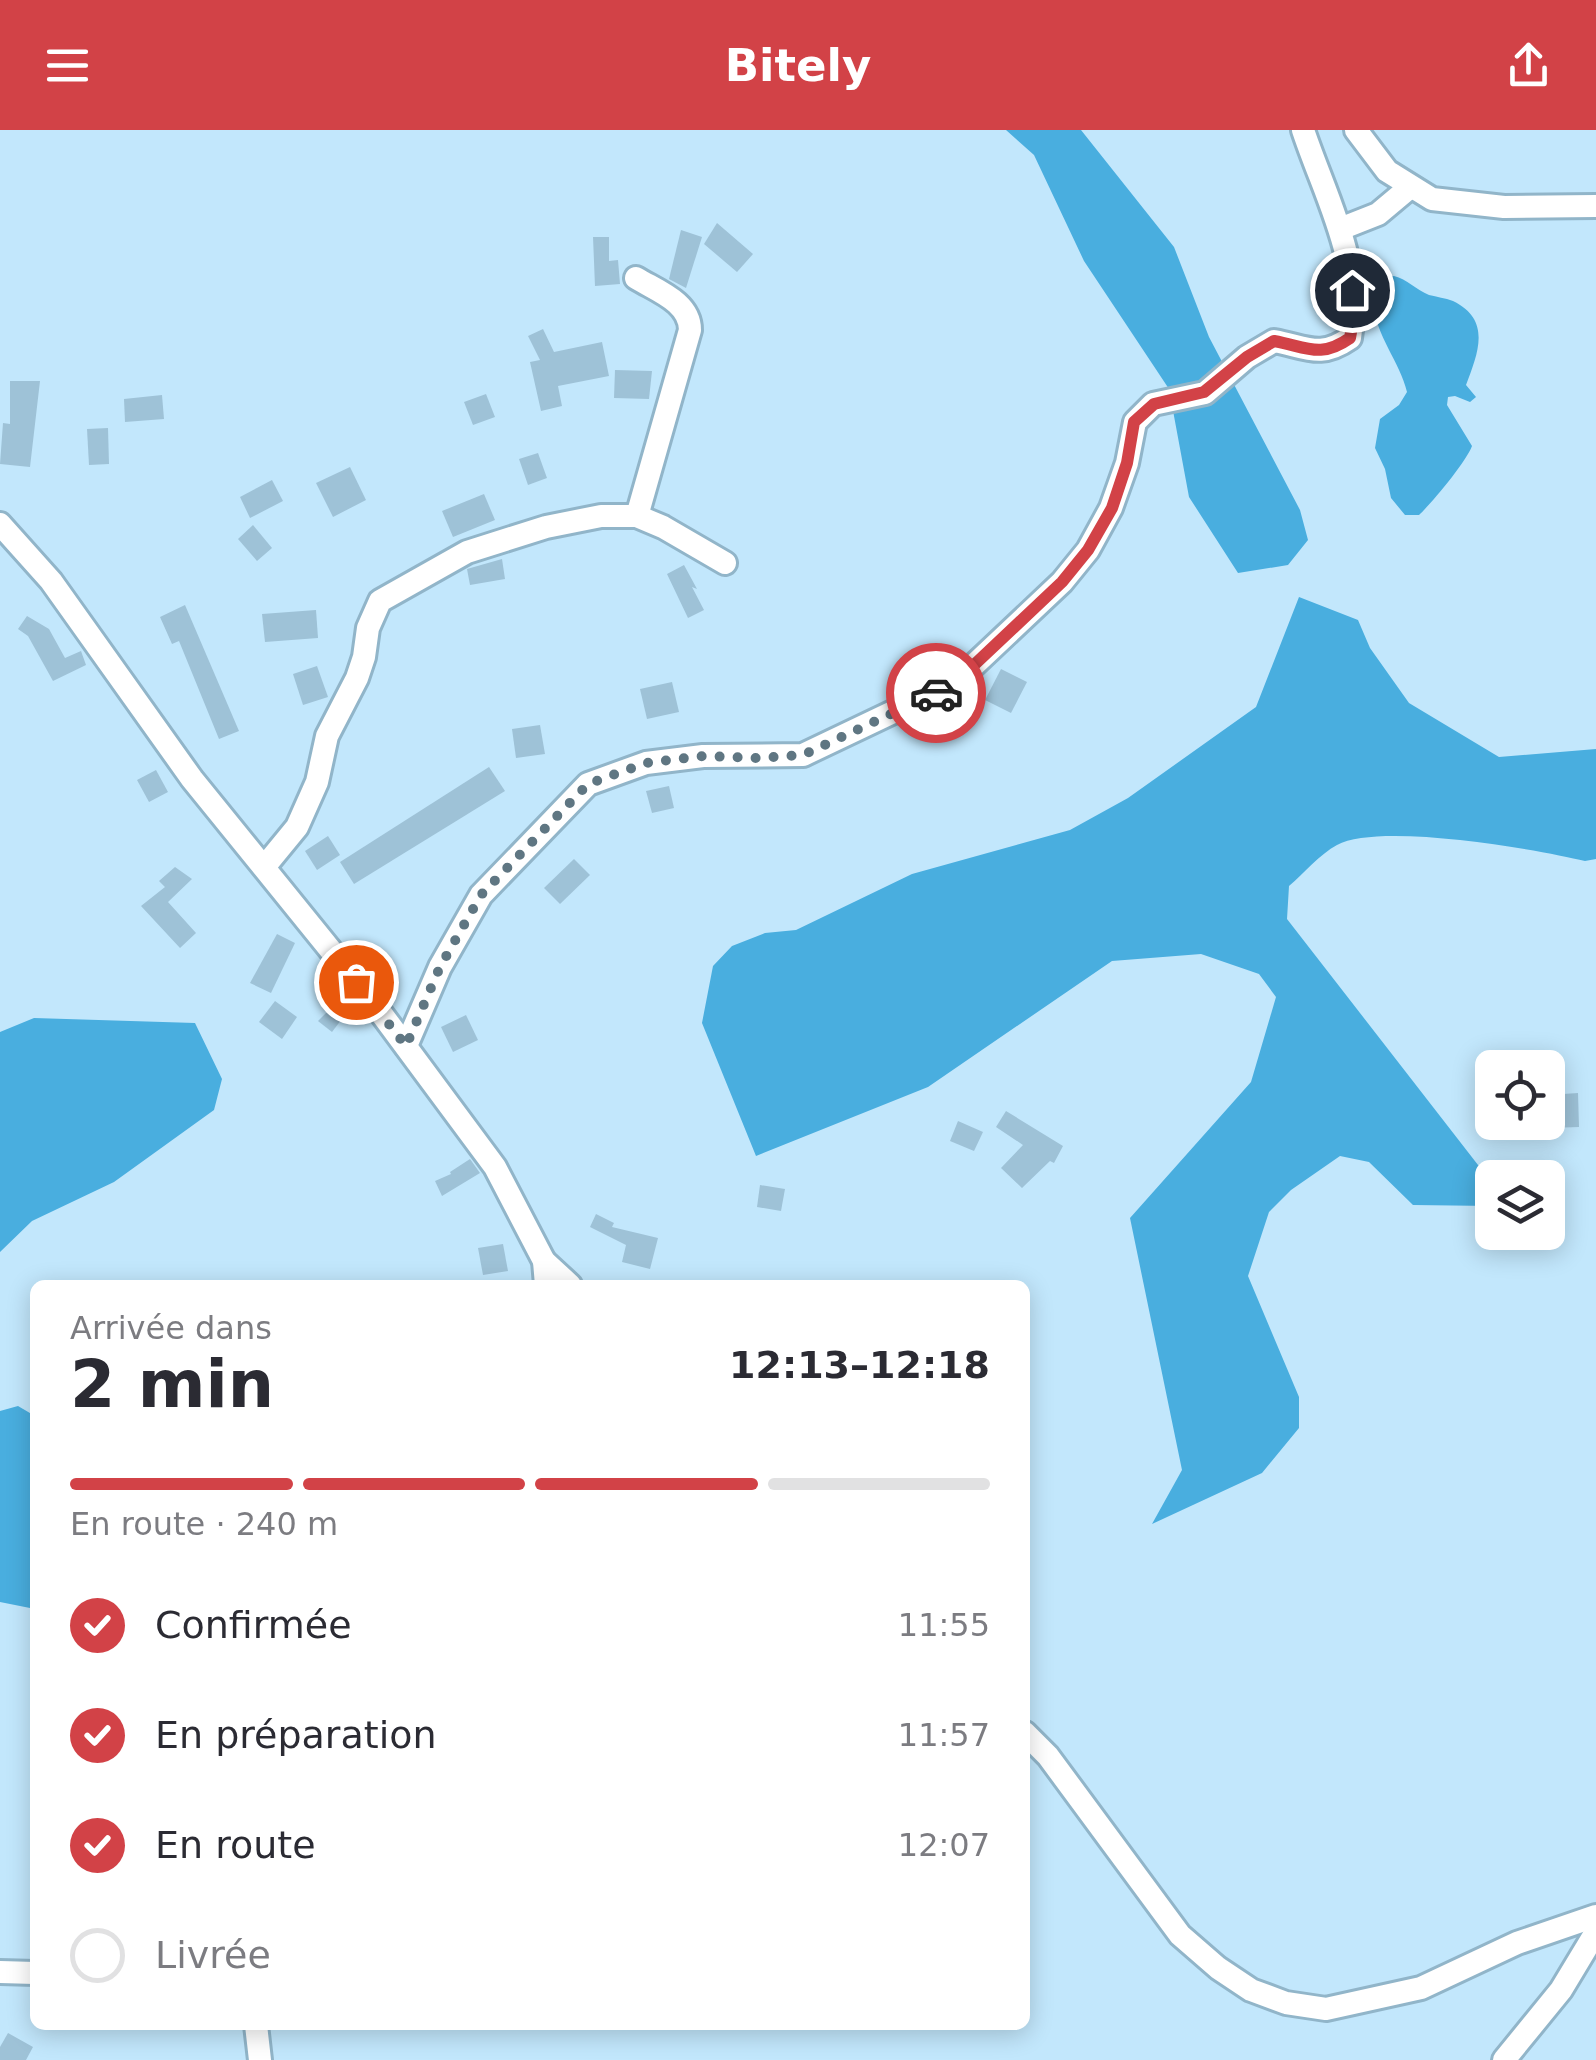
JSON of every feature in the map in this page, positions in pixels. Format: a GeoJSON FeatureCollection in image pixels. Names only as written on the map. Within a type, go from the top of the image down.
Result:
{"type":"FeatureCollection","features":[{"type":"Feature","properties":{"kind":"street"},"geometry":{"type":"LineString","coordinates":[[406,1046],[440,967],[481,895],[588,784],[646,763],[703,756],[803,755],[956,682],[1062,582],[1088,550],[1112,508],[1127,463],[1134,422],[1143,413],[1154,404],[1204,392],[1274,341],[1314,351],[1332,350],[1350,338],[1354,315],[1350,266],[1303,130]]}},
{"type":"Feature","properties":{"kind":"street"},"geometry":{"type":"LineString","coordinates":[[1356,130],[1387,171],[1432,199],[1504,207],[1596,206]]}},
{"type":"Feature","properties":{"kind":"street"},"geometry":{"type":"LineString","coordinates":[[1340,229],[1378,214],[1409,188]]}},
{"type":"Feature","properties":{"kind":"street"},"geometry":{"type":"LineString","coordinates":[[636,278],[684,307],[690,316],[690,330],[637,516]]}},
{"type":"Feature","properties":{"kind":"street"},"geometry":{"type":"LineString","coordinates":[[265,866],[297,827],[316,782],[327,736],[357,678],[368,628],[380,602],[467,552],[601,516],[637,516],[725,563]]}},
{"type":"Feature","properties":{"kind":"street"},"geometry":{"type":"LineString","coordinates":[[0,524],[51,581],[192,779],[406,1046],[496,1168],[545,1273]]}},
{"type":"Feature","properties":{"kind":"street"},"geometry":{"type":"LineString","coordinates":[[1030,1739],[1048,1756],[1180,1934],[1218,1968],[1251,1990],[1286,2003],[1326,2009],[1421,1988],[1517,1943],[1596,1916]]}},
{"type":"Feature","properties":{"kind":"street"},"geometry":{"type":"LineString","coordinates":[[1504,2060],[1560,1990],[1596,1932]]}},
{"type":"Feature","properties":{"kind":"street"},"geometry":{"type":"LineString","coordinates":[[0,1972],[30,1973]]}},
{"type":"Feature","properties":{"kind":"street"},"geometry":{"type":"LineString","coordinates":[[257,2030],[260,2060]]}},
{"type":"Feature","properties":{"kind":"shaded area"},"geometry":{"type":"Polygon","coordinates":[[[1006,130],[1081,130],[1174,247],[1209,337],[1300,510],[1308,540],[1288,565],[1238,573],[1189,497],[1169,389],[1084,261],[1034,155],[1006,130]]]}},
{"type":"Feature","properties":{"kind":"shaded area"},"geometry":{"type":"Polygon","coordinates":[[[1394,276],[1465,309],[1473,318],[1479,338],[1466,385],[1476,397],[1470,402],[1448,397],[1447,405],[1472,446],[1419,515],[1405,515],[1391,498],[1385,469],[1375,448],[1380,419],[1399,405],[1407,392],[1376,319],[1377,291],[1386,277],[1394,276]]]}},
{"type":"Feature","properties":{"kind":"shaded area"},"geometry":{"type":"Polygon","coordinates":[[[1299,597],[1358,620],[1370,648],[1409,703],[1499,757],[1596,749],[1596,859],[1585,861],[1458,840],[1387,836],[1337,845],[1289,886],[1287,919],[1475,1161],[1475,1206],[1413,1205],[1369,1162],[1340,1156],[1291,1190],[1269,1212],[1248,1276],[1299,1397],[1299,1428],[1262,1473],[1152,1524],[1182,1470],[1130,1218],[1251,1082],[1276,997],[1259,974],[1201,954],[1112,961],[928,1087],[756,1156],[702,1023],[713,966],[732,946],[765,933],[796,930],[912,874],[1070,830],[1128,798],[1256,707],[1299,597]]]}},
{"type":"Feature","properties":{"kind":"shaded area"},"geometry":{"type":"Polygon","coordinates":[[[34,1018],[195,1023],[222,1079],[214,1110],[114,1182],[32,1221],[0,1252],[0,1032],[34,1018]]]}},
{"type":"Feature","properties":{"kind":"shaded area"},"geometry":{"type":"Polygon","coordinates":[[[18,1406],[30,1413],[30,1608],[0,1602],[0,1411],[18,1406]]]}},
{"type":"Feature","properties":{"kind":"building"},"geometry":{"type":"Polygon","coordinates":[[[717,223],[753,254],[737,272],[704,244],[717,223]]]}},
{"type":"Feature","properties":{"kind":"building"},"geometry":{"type":"Polygon","coordinates":[[[681,230],[702,237],[686,288],[669,279],[681,230]]]}},
{"type":"Feature","properties":{"kind":"building"},"geometry":{"type":"Polygon","coordinates":[[[593,237],[609,237],[609,261],[618,260],[620,284],[595,286],[593,237]]]}},
{"type":"Feature","properties":{"kind":"building"},"geometry":{"type":"Polygon","coordinates":[[[543,329],[554,352],[602,342],[609,376],[558,386],[562,406],[541,411],[530,362],[540,360],[528,336],[543,329]]]}},
{"type":"Feature","properties":{"kind":"building"},"geometry":{"type":"Polygon","coordinates":[[[615,370],[652,371],[649,399],[614,398],[615,370]]]}},
{"type":"Feature","properties":{"kind":"building"},"geometry":{"type":"Polygon","coordinates":[[[10,381],[40,381],[30,467],[0,464],[3,423],[10,424],[10,381]]]}},
{"type":"Feature","properties":{"kind":"building"},"geometry":{"type":"Polygon","coordinates":[[[486,394],[495,417],[473,425],[464,402],[486,394]]]}},
{"type":"Feature","properties":{"kind":"building"},"geometry":{"type":"Polygon","coordinates":[[[162,395],[164,419],[125,422],[124,399],[162,395]]]}},
{"type":"Feature","properties":{"kind":"building"},"geometry":{"type":"Polygon","coordinates":[[[108,428],[109,464],[89,465],[87,429],[108,428]]]}},
{"type":"Feature","properties":{"kind":"building"},"geometry":{"type":"Polygon","coordinates":[[[538,453],[547,478],[528,485],[519,459],[538,453]]]}},
{"type":"Feature","properties":{"kind":"building"},"geometry":{"type":"Polygon","coordinates":[[[350,467],[366,500],[333,517],[316,483],[350,467]]]}},
{"type":"Feature","properties":{"kind":"building"},"geometry":{"type":"Polygon","coordinates":[[[272,480],[283,501],[250,518],[240,497],[272,480]]]}},
{"type":"Feature","properties":{"kind":"building"},"geometry":{"type":"Polygon","coordinates":[[[484,494],[495,520],[453,537],[442,511],[484,494]]]}},
{"type":"Feature","properties":{"kind":"building"},"geometry":{"type":"Polygon","coordinates":[[[253,525],[272,548],[257,561],[238,539],[253,525]]]}},
{"type":"Feature","properties":{"kind":"building"},"geometry":{"type":"Polygon","coordinates":[[[502,559],[505,579],[470,585],[467,569],[502,559]]]}},
{"type":"Feature","properties":{"kind":"building"},"geometry":{"type":"Polygon","coordinates":[[[684,565],[704,610],[688,618],[667,574],[684,565]]]}},
{"type":"Feature","properties":{"kind":"building"},"geometry":{"type":"Polygon","coordinates":[[[185,605],[239,731],[219,739],[179,641],[172,644],[160,617],[185,605]]]}},
{"type":"Feature","properties":{"kind":"building"},"geometry":{"type":"Polygon","coordinates":[[[316,610],[318,638],[265,642],[262,614],[316,610]]]}},
{"type":"Feature","properties":{"kind":"building"},"geometry":{"type":"Polygon","coordinates":[[[27,616],[49,629],[65,658],[81,651],[86,665],[53,681],[28,636],[18,629],[27,616]]]}},
{"type":"Feature","properties":{"kind":"building"},"geometry":{"type":"Polygon","coordinates":[[[317,666],[328,697],[303,705],[293,674],[317,666]]]}},
{"type":"Feature","properties":{"kind":"building"},"geometry":{"type":"Polygon","coordinates":[[[1001,669],[1027,682],[1011,713],[985,700],[1001,669]]]}},
{"type":"Feature","properties":{"kind":"building"},"geometry":{"type":"Polygon","coordinates":[[[672,682],[679,712],[647,719],[640,689],[672,682]]]}},
{"type":"Feature","properties":{"kind":"building"},"geometry":{"type":"Polygon","coordinates":[[[540,725],[545,754],[516,758],[512,729],[540,725]]]}},
{"type":"Feature","properties":{"kind":"building"},"geometry":{"type":"Polygon","coordinates":[[[489,767],[505,791],[354,884],[340,862],[489,767]]]}},
{"type":"Feature","properties":{"kind":"building"},"geometry":{"type":"Polygon","coordinates":[[[156,770],[168,792],[149,802],[137,780],[156,770]]]}},
{"type":"Feature","properties":{"kind":"building"},"geometry":{"type":"Polygon","coordinates":[[[669,786],[674,808],[652,813],[646,791],[669,786]]]}},
{"type":"Feature","properties":{"kind":"building"},"geometry":{"type":"Polygon","coordinates":[[[328,836],[340,855],[317,870],[305,851],[328,836]]]}},
{"type":"Feature","properties":{"kind":"building"},"geometry":{"type":"Polygon","coordinates":[[[574,859],[590,875],[560,904],[544,888],[574,859]]]}},
{"type":"Feature","properties":{"kind":"building"},"geometry":{"type":"Polygon","coordinates":[[[175,867],[192,879],[168,902],[196,933],[180,948],[141,906],[165,887],[159,881],[175,867]]]}},
{"type":"Feature","properties":{"kind":"building"},"geometry":{"type":"Polygon","coordinates":[[[277,934],[295,943],[271,993],[250,983],[277,934]]]}},
{"type":"Feature","properties":{"kind":"building"},"geometry":{"type":"Polygon","coordinates":[[[346,993],[354,1003],[332,1032],[318,1021],[346,993]]]}},
{"type":"Feature","properties":{"kind":"building"},"geometry":{"type":"Polygon","coordinates":[[[275,1001],[297,1017],[282,1039],[259,1022],[275,1001]]]}},
{"type":"Feature","properties":{"kind":"building"},"geometry":{"type":"Polygon","coordinates":[[[466,1015],[478,1040],[453,1052],[441,1027],[466,1015]]]}},
{"type":"Feature","properties":{"kind":"building"},"geometry":{"type":"Polygon","coordinates":[[[1578,1093],[1579,1127],[1565,1127],[1565,1094],[1578,1093]]]}},
{"type":"Feature","properties":{"kind":"building"},"geometry":{"type":"Polygon","coordinates":[[[1006,1111],[1063,1146],[1054,1163],[1050,1161],[1022,1188],[1001,1168],[1023,1145],[996,1127],[1006,1111]]]}},
{"type":"Feature","properties":{"kind":"building"},"geometry":{"type":"Polygon","coordinates":[[[958,1121],[983,1132],[974,1151],[950,1141],[958,1121]]]}},
{"type":"Feature","properties":{"kind":"building"},"geometry":{"type":"Polygon","coordinates":[[[470,1159],[480,1173],[442,1196],[435,1181],[470,1159]]]}},
{"type":"Feature","properties":{"kind":"building"},"geometry":{"type":"Polygon","coordinates":[[[760,1185],[785,1189],[781,1211],[757,1207],[760,1185]]]}},
{"type":"Feature","properties":{"kind":"building"},"geometry":{"type":"Polygon","coordinates":[[[596,1214],[614,1223],[612,1227],[658,1238],[650,1269],[622,1262],[626,1245],[590,1227],[596,1214]]]}},
{"type":"Feature","properties":{"kind":"building"},"geometry":{"type":"Polygon","coordinates":[[[503,1244],[508,1271],[483,1275],[478,1248],[503,1244]]]}},
{"type":"Feature","properties":{"kind":"building"},"geometry":{"type":"Polygon","coordinates":[[[8,2033],[33,2047],[26,2060],[0,2060],[0,2047],[8,2033]]]}},
{"type":"Feature","properties":{"kind":"way so far"},"geometry":{"type":"LineString","coordinates":[[356,982],[406,1046],[440,967],[481,895],[588,784],[646,763],[703,756],[803,755],[936,693]]}},
{"type":"Feature","properties":{"kind":"route"},"geometry":{"type":"LineString","coordinates":[[936,693],[956,682],[1062,582],[1088,550],[1112,508],[1127,463],[1134,422],[1143,413],[1154,404],[1204,392],[1274,341],[1314,351],[1332,350],[1350,338],[1354,315],[1352,290]]}}]}
